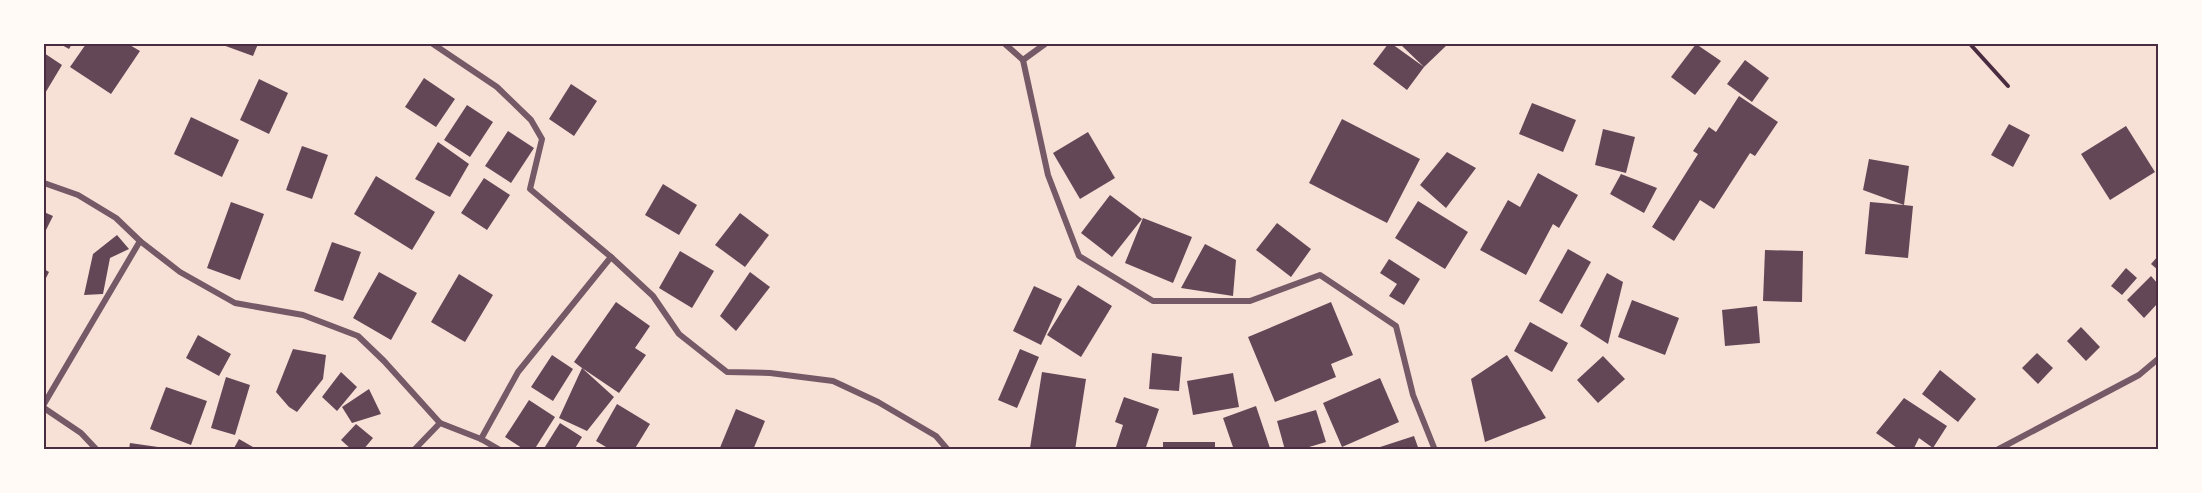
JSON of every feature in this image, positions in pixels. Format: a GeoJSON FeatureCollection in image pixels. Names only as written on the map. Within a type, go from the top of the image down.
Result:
{"type":"FeatureCollection","features":[{"type":"Feature","properties":{"kind":"street"},"geometry":{"type":"LineString","coordinates":[[433,44],[497,87],[531,120],[542,139],[530,189],[611,257],[653,296],[679,334],[727,372],[770,373],[833,381],[878,402],[936,436],[948,450]]}},
{"type":"Feature","properties":{"kind":"street"},"geometry":{"type":"LineString","coordinates":[[1005,44],[1023,60],[1048,175],[1079,256],[1152,301],[1250,301],[1320,275],[1396,326],[1413,395],[1435,450]]}},
{"type":"Feature","properties":{"kind":"street"},"geometry":{"type":"LineString","coordinates":[[1023,60],[1045,44]]}},
{"type":"Feature","properties":{"kind":"street"},"geometry":{"type":"LineString","coordinates":[[44,183],[78,195],[116,218],[180,272],[235,303],[303,315],[358,336],[440,423],[481,438],[500,450]]}},
{"type":"Feature","properties":{"kind":"street"},"geometry":{"type":"LineString","coordinates":[[97,450],[81,433],[44,406],[140,240]]}},
{"type":"Feature","properties":{"kind":"street"},"geometry":{"type":"LineString","coordinates":[[481,438],[518,372],[611,257]]}},
{"type":"Feature","properties":{"kind":"street"},"geometry":{"type":"LineString","coordinates":[[1997,450],[2139,375],[2158,359]]}},
{"type":"Feature","properties":{"kind":"street"},"geometry":{"type":"LineString","coordinates":[[414,450],[440,423]]}},
{"type":"Feature","properties":{"kind":"path"},"geometry":{"type":"LineString","coordinates":[[1970,44],[2008,86]]}},
{"type":"Feature","properties":{"kind":"building"},"geometry":{"type":"Polygon","coordinates":[[[60,44],[72,44],[69,49],[60,44]]]}},
{"type":"Feature","properties":{"kind":"building"},"geometry":{"type":"Polygon","coordinates":[[[86,44],[128,44],[140,51],[111,94],[70,67],[86,44]]]}},
{"type":"Feature","properties":{"kind":"building"},"geometry":{"type":"Polygon","coordinates":[[[220,44],[258,44],[253,56],[220,44]]]}},
{"type":"Feature","properties":{"kind":"building"},"geometry":{"type":"Polygon","coordinates":[[[1388,44],[1392,44],[1424,67],[1407,90],[1373,64],[1388,44]]]}},
{"type":"Feature","properties":{"kind":"building"},"geometry":{"type":"Polygon","coordinates":[[[1400,44],[1448,44],[1424,67],[1400,44]]]}},
{"type":"Feature","properties":{"kind":"building"},"geometry":{"type":"Polygon","coordinates":[[[1696,44],[1721,61],[1695,95],[1671,77],[1696,44]]]}},
{"type":"Feature","properties":{"kind":"building"},"geometry":{"type":"Polygon","coordinates":[[[44,53],[62,65],[44,95],[44,53]]]}},
{"type":"Feature","properties":{"kind":"building"},"geometry":{"type":"Polygon","coordinates":[[[1745,60],[1769,78],[1752,102],[1727,84],[1745,60]]]}},
{"type":"Feature","properties":{"kind":"building"},"geometry":{"type":"Polygon","coordinates":[[[424,78],[455,99],[436,127],[405,107],[424,78]]]}},
{"type":"Feature","properties":{"kind":"building"},"geometry":{"type":"Polygon","coordinates":[[[259,79],[288,93],[269,134],[240,120],[259,79]]]}},
{"type":"Feature","properties":{"kind":"building"},"geometry":{"type":"Polygon","coordinates":[[[571,84],[597,101],[574,136],[549,119],[571,84]]]}},
{"type":"Feature","properties":{"kind":"building"},"geometry":{"type":"Polygon","coordinates":[[[1739,96],[1778,122],[1755,156],[1750,153],[1714,209],[1700,200],[1674,241],[1652,227],[1698,154],[1693,151],[1709,127],[1716,132],[1739,96]]]}},
{"type":"Feature","properties":{"kind":"building"},"geometry":{"type":"Polygon","coordinates":[[[1532,103],[1576,120],[1563,152],[1519,134],[1532,103]]]}},
{"type":"Feature","properties":{"kind":"building"},"geometry":{"type":"Polygon","coordinates":[[[467,105],[493,122],[470,157],[444,140],[467,105]]]}},
{"type":"Feature","properties":{"kind":"building"},"geometry":{"type":"Polygon","coordinates":[[[191,117],[239,140],[222,177],[174,154],[191,117]]]}},
{"type":"Feature","properties":{"kind":"building"},"geometry":{"type":"Polygon","coordinates":[[[1342,119],[1420,159],[1387,223],[1309,183],[1342,119]]]}},
{"type":"Feature","properties":{"kind":"building"},"geometry":{"type":"Polygon","coordinates":[[[2009,124],[2030,135],[2013,167],[1991,155],[2009,124]]]}},
{"type":"Feature","properties":{"kind":"building"},"geometry":{"type":"Polygon","coordinates":[[[2126,126],[2155,172],[2110,200],[2081,154],[2126,126]]]}},
{"type":"Feature","properties":{"kind":"building"},"geometry":{"type":"Polygon","coordinates":[[[1603,129],[1635,137],[1626,173],[1595,165],[1603,129]]]}},
{"type":"Feature","properties":{"kind":"building"},"geometry":{"type":"Polygon","coordinates":[[[508,131],[534,148],[511,183],[485,166],[508,131]]]}},
{"type":"Feature","properties":{"kind":"building"},"geometry":{"type":"Polygon","coordinates":[[[1088,132],[1115,178],[1080,199],[1053,153],[1088,132]]]}},
{"type":"Feature","properties":{"kind":"building"},"geometry":{"type":"Polygon","coordinates":[[[438,142],[469,164],[450,197],[415,179],[438,142]]]}},
{"type":"Feature","properties":{"kind":"building"},"geometry":{"type":"Polygon","coordinates":[[[302,146],[328,155],[312,199],[286,190],[302,146]]]}},
{"type":"Feature","properties":{"kind":"building"},"geometry":{"type":"Polygon","coordinates":[[[1447,152],[1476,168],[1446,208],[1420,185],[1447,152]]]}},
{"type":"Feature","properties":{"kind":"building"},"geometry":{"type":"Polygon","coordinates":[[[1869,159],[1909,166],[1904,205],[1863,190],[1869,159]]]}},
{"type":"Feature","properties":{"kind":"building"},"geometry":{"type":"Polygon","coordinates":[[[1538,173],[1578,195],[1559,228],[1553,224],[1526,275],[1480,250],[1508,200],[1520,207],[1538,173]]]}},
{"type":"Feature","properties":{"kind":"building"},"geometry":{"type":"Polygon","coordinates":[[[1621,174],[1657,188],[1644,213],[1610,194],[1621,174]]]}},
{"type":"Feature","properties":{"kind":"building"},"geometry":{"type":"Polygon","coordinates":[[[376,176],[435,212],[412,250],[354,214],[376,176]]]}},
{"type":"Feature","properties":{"kind":"building"},"geometry":{"type":"Polygon","coordinates":[[[484,178],[510,195],[487,230],[461,213],[484,178]]]}},
{"type":"Feature","properties":{"kind":"building"},"geometry":{"type":"Polygon","coordinates":[[[663,184],[697,205],[679,235],[645,215],[663,184]]]}},
{"type":"Feature","properties":{"kind":"building"},"geometry":{"type":"Polygon","coordinates":[[[1110,195],[1142,219],[1112,257],[1081,233],[1110,195]]]}},
{"type":"Feature","properties":{"kind":"building"},"geometry":{"type":"Polygon","coordinates":[[[1418,201],[1468,232],[1445,269],[1395,238],[1418,201]]]}},
{"type":"Feature","properties":{"kind":"building"},"geometry":{"type":"Polygon","coordinates":[[[231,202],[264,214],[240,280],[207,268],[231,202]]]}},
{"type":"Feature","properties":{"kind":"building"},"geometry":{"type":"Polygon","coordinates":[[[1870,202],[1913,206],[1908,258],[1865,254],[1870,202]]]}},
{"type":"Feature","properties":{"kind":"building"},"geometry":{"type":"Polygon","coordinates":[[[44,212],[53,216],[44,234],[44,212]]]}},
{"type":"Feature","properties":{"kind":"building"},"geometry":{"type":"Polygon","coordinates":[[[740,213],[769,235],[745,267],[715,245],[740,213]]]}},
{"type":"Feature","properties":{"kind":"building"},"geometry":{"type":"Polygon","coordinates":[[[1143,218],[1192,237],[1173,283],[1125,263],[1143,218]]]}},
{"type":"Feature","properties":{"kind":"building"},"geometry":{"type":"Polygon","coordinates":[[[1277,223],[1311,249],[1291,277],[1256,250],[1277,223]]]}},
{"type":"Feature","properties":{"kind":"building"},"geometry":{"type":"Polygon","coordinates":[[[117,235],[129,249],[110,258],[103,294],[84,295],[93,254],[117,235]]]}},
{"type":"Feature","properties":{"kind":"building"},"geometry":{"type":"Polygon","coordinates":[[[332,242],[361,252],[343,301],[314,291],[332,242]]]}},
{"type":"Feature","properties":{"kind":"building"},"geometry":{"type":"Polygon","coordinates":[[[1205,244],[1236,260],[1233,296],[1181,288],[1205,244]]]}},
{"type":"Feature","properties":{"kind":"building"},"geometry":{"type":"Polygon","coordinates":[[[1568,249],[1591,262],[1562,314],[1539,301],[1568,249]]]}},
{"type":"Feature","properties":{"kind":"building"},"geometry":{"type":"Polygon","coordinates":[[[1765,250],[1803,251],[1802,302],[1763,301],[1765,250]]]}},
{"type":"Feature","properties":{"kind":"building"},"geometry":{"type":"Polygon","coordinates":[[[680,251],[714,271],[692,308],[659,288],[680,251]]]}},
{"type":"Feature","properties":{"kind":"building"},"geometry":{"type":"Polygon","coordinates":[[[2158,256],[2158,270],[2151,264],[2158,256]]]}},
{"type":"Feature","properties":{"kind":"building"},"geometry":{"type":"Polygon","coordinates":[[[1389,259],[1420,279],[1404,305],[1389,296],[1397,284],[1380,273],[1389,259]]]}},
{"type":"Feature","properties":{"kind":"building"},"geometry":{"type":"Polygon","coordinates":[[[2126,268],[2137,278],[2122,295],[2111,286],[2126,268]]]}},
{"type":"Feature","properties":{"kind":"building"},"geometry":{"type":"Polygon","coordinates":[[[44,269],[49,272],[44,282],[44,269]]]}},
{"type":"Feature","properties":{"kind":"building"},"geometry":{"type":"Polygon","coordinates":[[[379,272],[417,293],[391,340],[353,318],[379,272]]]}},
{"type":"Feature","properties":{"kind":"building"},"geometry":{"type":"Polygon","coordinates":[[[750,272],[770,287],[736,331],[720,316],[750,272]]]}},
{"type":"Feature","properties":{"kind":"building"},"geometry":{"type":"Polygon","coordinates":[[[1607,273],[1623,282],[1608,344],[1580,326],[1607,273]]]}},
{"type":"Feature","properties":{"kind":"building"},"geometry":{"type":"Polygon","coordinates":[[[459,274],[493,295],[465,342],[431,322],[459,274]]]}},
{"type":"Feature","properties":{"kind":"building"},"geometry":{"type":"Polygon","coordinates":[[[2151,276],[2158,284],[2158,303],[2144,318],[2127,300],[2151,276]]]}},
{"type":"Feature","properties":{"kind":"building"},"geometry":{"type":"Polygon","coordinates":[[[1078,285],[1112,306],[1081,357],[1047,335],[1078,285]]]}},
{"type":"Feature","properties":{"kind":"building"},"geometry":{"type":"Polygon","coordinates":[[[1034,286],[1062,299],[1041,345],[1013,331],[1034,286]]]}},
{"type":"Feature","properties":{"kind":"building"},"geometry":{"type":"Polygon","coordinates":[[[1632,300],[1679,318],[1665,355],[1618,337],[1632,300]]]}},
{"type":"Feature","properties":{"kind":"building"},"geometry":{"type":"Polygon","coordinates":[[[616,302],[650,326],[635,348],[646,355],[619,393],[574,362],[616,302]]]}},
{"type":"Feature","properties":{"kind":"building"},"geometry":{"type":"Polygon","coordinates":[[[1331,302],[1353,355],[1331,364],[1336,377],[1275,402],[1248,337],[1331,302]]]}},
{"type":"Feature","properties":{"kind":"building"},"geometry":{"type":"Polygon","coordinates":[[[1757,306],[1760,343],[1725,346],[1722,310],[1757,306]]]}},
{"type":"Feature","properties":{"kind":"building"},"geometry":{"type":"Polygon","coordinates":[[[1530,322],[1568,343],[1552,372],[1514,351],[1530,322]]]}},
{"type":"Feature","properties":{"kind":"building"},"geometry":{"type":"Polygon","coordinates":[[[2081,327],[2100,347],[2086,361],[2067,341],[2081,327]]]}},
{"type":"Feature","properties":{"kind":"building"},"geometry":{"type":"Polygon","coordinates":[[[198,335],[231,354],[219,376],[186,358],[198,335]]]}},
{"type":"Feature","properties":{"kind":"building"},"geometry":{"type":"Polygon","coordinates":[[[293,349],[326,355],[323,379],[297,412],[289,407],[276,392],[293,349]]]}},
{"type":"Feature","properties":{"kind":"building"},"geometry":{"type":"Polygon","coordinates":[[[1020,349],[1039,357],[1017,408],[998,400],[1020,349]]]}},
{"type":"Feature","properties":{"kind":"building"},"geometry":{"type":"Polygon","coordinates":[[[1152,353],[1182,357],[1179,391],[1149,389],[1152,353]]]}},
{"type":"Feature","properties":{"kind":"building"},"geometry":{"type":"Polygon","coordinates":[[[2037,353],[2053,368],[2038,384],[2022,368],[2037,353]]]}},
{"type":"Feature","properties":{"kind":"building"},"geometry":{"type":"Polygon","coordinates":[[[552,355],[573,369],[553,401],[531,387],[552,355]]]}},
{"type":"Feature","properties":{"kind":"building"},"geometry":{"type":"Polygon","coordinates":[[[1507,355],[1546,418],[1485,442],[1471,379],[1507,355]]]}},
{"type":"Feature","properties":{"kind":"building"},"geometry":{"type":"Polygon","coordinates":[[[1603,356],[1625,379],[1598,403],[1577,380],[1603,356]]]}},
{"type":"Feature","properties":{"kind":"building"},"geometry":{"type":"Polygon","coordinates":[[[582,368],[614,397],[587,431],[559,418],[582,368]]]}},
{"type":"Feature","properties":{"kind":"building"},"geometry":{"type":"Polygon","coordinates":[[[1940,370],[1976,399],[1958,422],[1922,394],[1940,370]]]}},
{"type":"Feature","properties":{"kind":"building"},"geometry":{"type":"Polygon","coordinates":[[[341,372],[357,387],[337,411],[322,397],[341,372]]]}},
{"type":"Feature","properties":{"kind":"building"},"geometry":{"type":"Polygon","coordinates":[[[1042,372],[1086,379],[1075,450],[1030,448],[1042,372]]]}},
{"type":"Feature","properties":{"kind":"building"},"geometry":{"type":"Polygon","coordinates":[[[1233,373],[1239,407],[1193,415],[1187,381],[1233,373]]]}},
{"type":"Feature","properties":{"kind":"building"},"geometry":{"type":"Polygon","coordinates":[[[226,377],[250,385],[235,435],[211,428],[226,377]]]}},
{"type":"Feature","properties":{"kind":"building"},"geometry":{"type":"Polygon","coordinates":[[[1380,378],[1399,422],[1342,447],[1323,403],[1380,378]]]}},
{"type":"Feature","properties":{"kind":"building"},"geometry":{"type":"Polygon","coordinates":[[[166,387],[207,401],[191,445],[150,429],[166,387]]]}},
{"type":"Feature","properties":{"kind":"building"},"geometry":{"type":"Polygon","coordinates":[[[369,389],[381,414],[352,423],[342,407],[369,389]]]}},
{"type":"Feature","properties":{"kind":"building"},"geometry":{"type":"Polygon","coordinates":[[[1124,397],[1159,409],[1145,450],[1115,450],[1123,425],[1115,422],[1124,397]]]}},
{"type":"Feature","properties":{"kind":"building"},"geometry":{"type":"Polygon","coordinates":[[[1904,398],[1947,426],[1933,448],[1919,438],[1913,450],[1900,450],[1876,433],[1904,398]]]}},
{"type":"Feature","properties":{"kind":"building"},"geometry":{"type":"Polygon","coordinates":[[[529,400],[555,417],[534,450],[525,450],[505,437],[529,400]]]}},
{"type":"Feature","properties":{"kind":"building"},"geometry":{"type":"Polygon","coordinates":[[[617,404],[650,424],[634,450],[611,450],[596,441],[617,404]]]}},
{"type":"Feature","properties":{"kind":"building"},"geometry":{"type":"Polygon","coordinates":[[[1256,406],[1270,448],[1267,450],[1234,450],[1223,418],[1256,406]]]}},
{"type":"Feature","properties":{"kind":"building"},"geometry":{"type":"Polygon","coordinates":[[[736,409],[765,421],[753,450],[719,450],[736,409]]]}},
{"type":"Feature","properties":{"kind":"building"},"geometry":{"type":"Polygon","coordinates":[[[1316,410],[1326,442],[1299,450],[1285,450],[1277,421],[1316,410]]]}},
{"type":"Feature","properties":{"kind":"building"},"geometry":{"type":"Polygon","coordinates":[[[560,423],[582,437],[574,450],[543,450],[560,423]]]}},
{"type":"Feature","properties":{"kind":"building"},"geometry":{"type":"Polygon","coordinates":[[[356,424],[373,438],[363,450],[352,450],[341,440],[356,424]]]}},
{"type":"Feature","properties":{"kind":"building"},"geometry":{"type":"Polygon","coordinates":[[[1414,436],[1419,450],[1374,450],[1374,449],[1414,436]]]}},
{"type":"Feature","properties":{"kind":"building"},"geometry":{"type":"Polygon","coordinates":[[[239,439],[258,450],[233,450],[239,439]]]}},
{"type":"Feature","properties":{"kind":"building"},"geometry":{"type":"Polygon","coordinates":[[[1163,442],[1215,442],[1215,450],[1163,450],[1163,442]]]}},
{"type":"Feature","properties":{"kind":"building"},"geometry":{"type":"Polygon","coordinates":[[[130,443],[165,448],[164,450],[129,450],[130,443]]]}}]}
